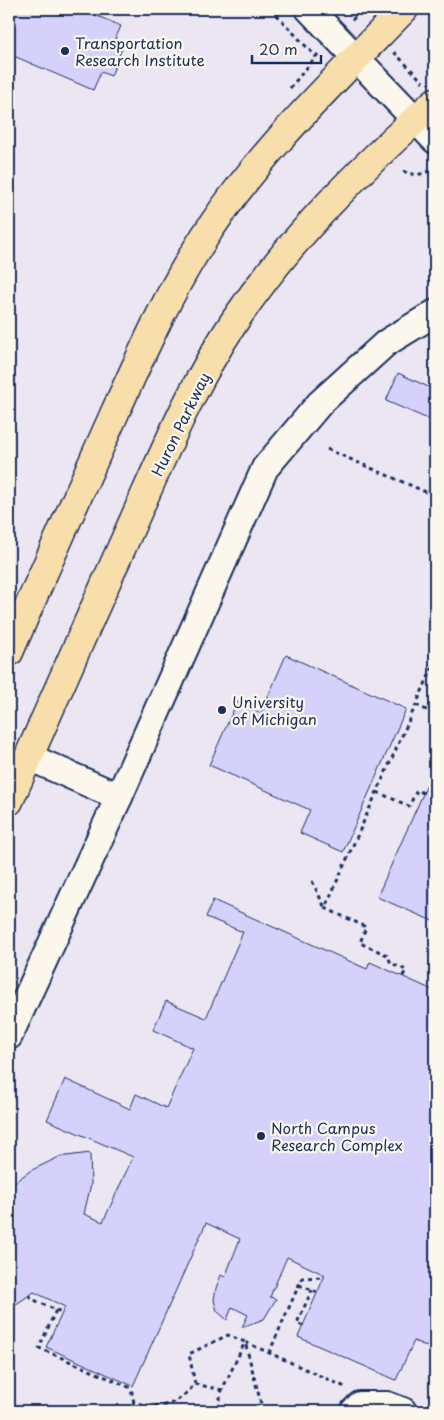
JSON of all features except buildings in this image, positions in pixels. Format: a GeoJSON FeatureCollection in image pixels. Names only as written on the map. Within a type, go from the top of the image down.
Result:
{"type":"FeatureCollection","features":[{"type":"Feature","properties":{"kind":"main road"},"geometry":{"type":"LineString","coordinates":[[9,652],[130,382],[157,324],[196,249],[263,156],[404,9]]}},
{"type":"Feature","properties":{"kind":"main road","name":"Huron Parkway"},"geometry":{"type":"LineString","coordinates":[[9,801],[19,752],[179,420],[235,321],[279,260],[316,216],[343,187],[415,120],[430,93]]}},
{"type":"Feature","properties":{"kind":"street"},"geometry":{"type":"LineString","coordinates":[[309,9],[435,140]]}},
{"type":"Feature","properties":{"kind":"street"},"geometry":{"type":"LineString","coordinates":[[9,1036],[119,797],[220,565],[265,468],[320,403],[386,343],[435,313]]}},
{"type":"Feature","properties":{"kind":"street"},"geometry":{"type":"LineString","coordinates":[[19,752],[119,797]]}},
{"type":"Feature","properties":{"kind":"street"},"geometry":{"type":"LineString","coordinates":[[357,1408],[387,1404],[403,1411]]}},
{"type":"Feature","properties":{"kind":"path"},"geometry":{"type":"LineString","coordinates":[[271,9],[316,57]]}},
{"type":"Feature","properties":{"kind":"path"},"geometry":{"type":"LineString","coordinates":[[349,9],[356,16]]}},
{"type":"Feature","properties":{"kind":"path"},"geometry":{"type":"LineString","coordinates":[[350,22],[363,9]]}},
{"type":"Feature","properties":{"kind":"path"},"geometry":{"type":"LineString","coordinates":[[393,51],[430,93]]}},
{"type":"Feature","properties":{"kind":"path"},"geometry":{"type":"LineString","coordinates":[[310,62],[320,52]]}},
{"type":"Feature","properties":{"kind":"path"},"geometry":{"type":"LineString","coordinates":[[403,171],[411,175],[420,175],[435,168]]}},
{"type":"Feature","properties":{"kind":"path"},"geometry":{"type":"LineString","coordinates":[[328,449],[435,496]]}},
{"type":"Feature","properties":{"kind":"path"},"geometry":{"type":"LineString","coordinates":[[325,908],[435,662]]}},
{"type":"Feature","properties":{"kind":"path"},"geometry":{"type":"LineString","coordinates":[[416,705],[435,714]]}},
{"type":"Feature","properties":{"kind":"path"},"geometry":{"type":"LineString","coordinates":[[377,792],[409,806],[417,790],[424,793]]}},
{"type":"Feature","properties":{"kind":"path"},"geometry":{"type":"LineString","coordinates":[[312,881],[325,908],[366,927],[360,943],[386,955],[391,963],[406,970],[403,976]]}},
{"type":"Feature","properties":{"kind":"path"},"geometry":{"type":"LineString","coordinates":[[269,1353],[302,1278],[324,1277]]}},
{"type":"Feature","properties":{"kind":"path"},"geometry":{"type":"LineString","coordinates":[[299,1285],[317,1292]]}},
{"type":"Feature","properties":{"kind":"path"},"geometry":{"type":"LineString","coordinates":[[303,1326],[297,1323],[312,1290]]}},
{"type":"Feature","properties":{"kind":"path"},"geometry":{"type":"LineString","coordinates":[[29,1295],[32,1299],[62,1312]]}},
{"type":"Feature","properties":{"kind":"path"},"geometry":{"type":"LineString","coordinates":[[56,1310],[39,1348],[131,1388],[134,1403]]}},
{"type":"Feature","properties":{"kind":"path"},"geometry":{"type":"LineString","coordinates":[[195,1384],[189,1354],[228,1334],[344,1385],[357,1408]]}},
{"type":"Feature","properties":{"kind":"path"},"geometry":{"type":"LineString","coordinates":[[217,1411],[222,1390],[245,1342]]}},
{"type":"Feature","properties":{"kind":"path"},"geometry":{"type":"LineString","coordinates":[[245,1342],[263,1411]]}},
{"type":"Feature","properties":{"kind":"path"},"geometry":{"type":"LineString","coordinates":[[134,1403],[160,1407],[181,1399],[195,1384]]}},
{"type":"Feature","properties":{"kind":"path"},"geometry":{"type":"LineString","coordinates":[[195,1384],[222,1390]]}},
{"type":"Feature","properties":{"kind":"path"},"geometry":{"type":"LineString","coordinates":[[126,1411],[134,1403]]}},
{"type":"Feature","properties":{"kind":"shaded area","name":"University of Michigan"},"geometry":{"type":"Polygon","coordinates":[[[9,9],[435,9],[435,1411],[9,1411],[9,9]]]}},
{"type":"Feature","properties":{"kind":"place","name":"Transportation Research Institute"},"geometry":{"type":"Point","coordinates":[65,51]}},
{"type":"Feature","properties":{"kind":"place","name":"University of Michigan"},"geometry":{"type":"Point","coordinates":[222,710]}},
{"type":"Feature","properties":{"kind":"place","name":"North Campus Research Complex"},"geometry":{"type":"Point","coordinates":[261,1136]}}]}
